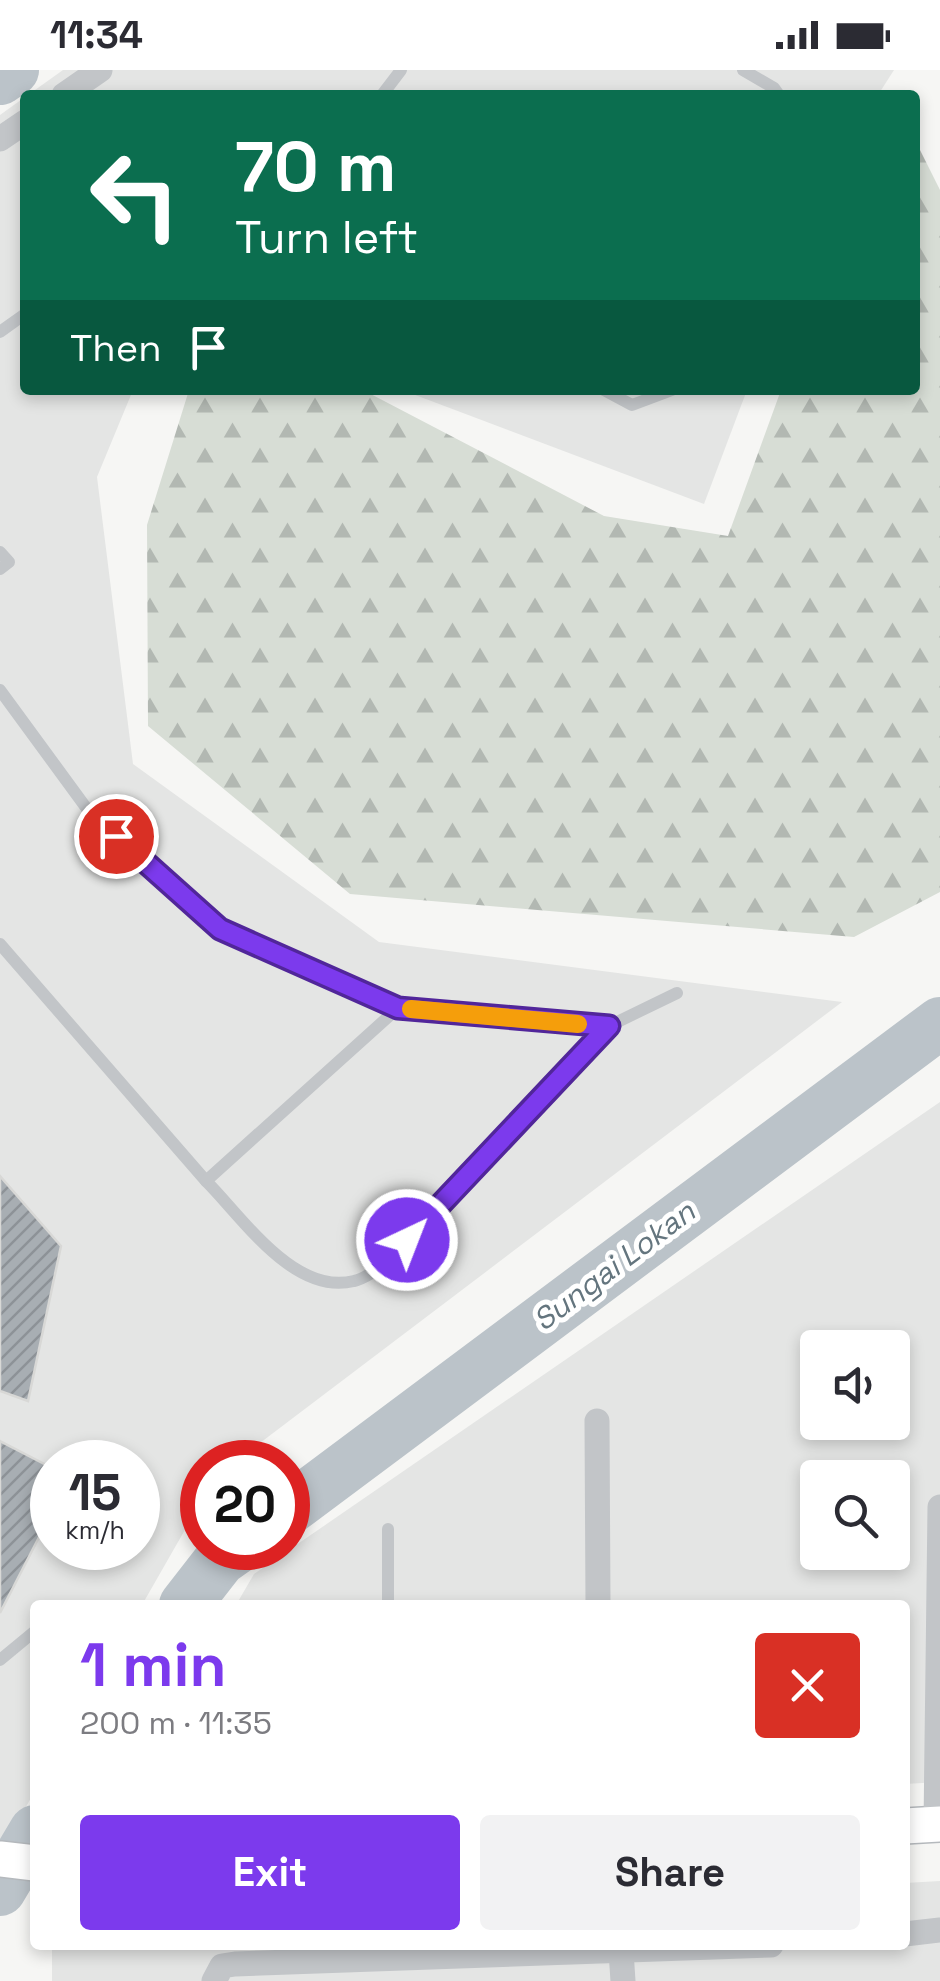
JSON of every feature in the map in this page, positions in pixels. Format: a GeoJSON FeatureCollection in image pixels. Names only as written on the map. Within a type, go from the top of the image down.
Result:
{"type":"FeatureCollection","features":[{"type":"Feature","properties":{"kind":"main road"},"geometry":{"type":"LineString","coordinates":[[0,1859],[30,1862]]}},
{"type":"Feature","properties":{"kind":"street"},"geometry":{"type":"LineString","coordinates":[[71,90],[100,70]]}},
{"type":"Feature","properties":{"kind":"street"},"geometry":{"type":"LineString","coordinates":[[596,1422],[598,1600]]}},
{"type":"Feature","properties":{"kind":"street"},"geometry":{"type":"LineString","coordinates":[[927,1825],[939,1731],[940,1507]]}},
{"type":"Feature","properties":{"kind":"street"},"geometry":{"type":"LineString","coordinates":[[910,1933],[940,1930]]}},
{"type":"Feature","properties":{"kind":"street"},"geometry":{"type":"LineString","coordinates":[[218,1974],[621,1950],[623,1981]]}},
{"type":"Feature","properties":{"kind":"lane"},"geometry":{"type":"LineString","coordinates":[[743,70],[775,90]]}},
{"type":"Feature","properties":{"kind":"lane"},"geometry":{"type":"LineString","coordinates":[[613,395],[632,406],[660,395]]}},
{"type":"Feature","properties":{"kind":"lane"},"geometry":{"type":"LineString","coordinates":[[0,552],[8,562],[0,569]]}},
{"type":"Feature","properties":{"kind":"lane"},"geometry":{"type":"LineString","coordinates":[[0,690],[90,813],[220,929],[398,1008],[609,1026]]}},
{"type":"Feature","properties":{"kind":"lane"},"geometry":{"type":"LineString","coordinates":[[0,944],[206,1181],[289,1265],[323,1282],[354,1281],[382,1267],[609,1026],[678,993]]}},
{"type":"Feature","properties":{"kind":"lane"},"geometry":{"type":"LineString","coordinates":[[206,1181],[398,1008]]}},
{"type":"Feature","properties":{"kind":"lane"},"geometry":{"type":"LineString","coordinates":[[388,1529],[388,1600]]}},
{"type":"Feature","properties":{"kind":"lane"},"geometry":{"type":"LineString","coordinates":[[0,1660],[30,1634]]}},
{"type":"Feature","properties":{"kind":"shaded area"},"geometry":{"type":"Polygon","coordinates":[[[63,70],[894,70],[881,90],[35,90],[63,70]]]}},
{"type":"Feature","properties":{"kind":"shaded area"},"geometry":{"type":"Polygon","coordinates":[[[20,101],[20,395],[131,395],[97,477],[133,764],[379,942],[842,1002],[264,1440],[180,1440],[180,1538],[145,1600],[30,1600],[30,1800],[0,1852],[0,115],[20,101]]]}},
{"type":"Feature","properties":{"kind":"shaded area"},"geometry":{"type":"Polygon","coordinates":[[[415,395],[745,395],[704,504],[415,395]]]}},
{"type":"Feature","properties":{"kind":"shaded area"},"geometry":{"type":"Polygon","coordinates":[[[940,1102],[940,1782],[910,1784],[910,1600],[239,1600],[260,1570],[310,1570],[310,1535],[940,1102]]]}},
{"type":"Feature","properties":{"kind":"shaded area"},"geometry":{"type":"Polygon","coordinates":[[[940,1881],[940,1981],[52,1981],[52,1950],[910,1950],[910,1883],[940,1881]]]}},
{"type":"Feature","properties":{"kind":"green space"},"geometry":{"type":"Polygon","coordinates":[[[920,150],[940,190],[940,892],[854,937],[350,894],[148,726],[147,525],[187,395],[373,395],[604,516],[728,536],[779,395],[920,395],[920,150]]]}},
{"type":"Feature","properties":{"kind":"building"},"geometry":{"type":"Polygon","coordinates":[[[0,1176],[61,1246],[28,1401],[0,1391],[0,1176]]]}},
{"type":"Feature","properties":{"kind":"building"},"geometry":{"type":"Polygon","coordinates":[[[0,1441],[30,1457],[30,1555],[0,1613],[0,1441]]]}},
{"type":"Feature","properties":{"kind":"waterway"},"geometry":{"type":"LineString","coordinates":[[0,79],[13,70]]}},
{"type":"Feature","properties":{"kind":"waterway","name":"Sungai Lokan"},"geometry":{"type":"LineString","coordinates":[[310,1494],[940,1023]]}},
{"type":"Feature","properties":{"kind":"waterway","name":"Sungai Lokan"},"geometry":{"type":"LineString","coordinates":[[189,1600],[212,1570]]}},
{"type":"Feature","properties":{"kind":"waterway","name":"Sungai Lokan"},"geometry":{"type":"LineString","coordinates":[[0,1890],[30,1839]]}},
{"type":"Feature","properties":{"kind":"slow traffic"},"geometry":{"type":"LineString","coordinates":[[411,1009],[578,1024]]}},
{"type":"Feature","properties":{"kind":"route"},"geometry":{"type":"LineString","coordinates":[[116,836],[220,929],[398,1008],[609,1026],[407,1240]]}}]}
